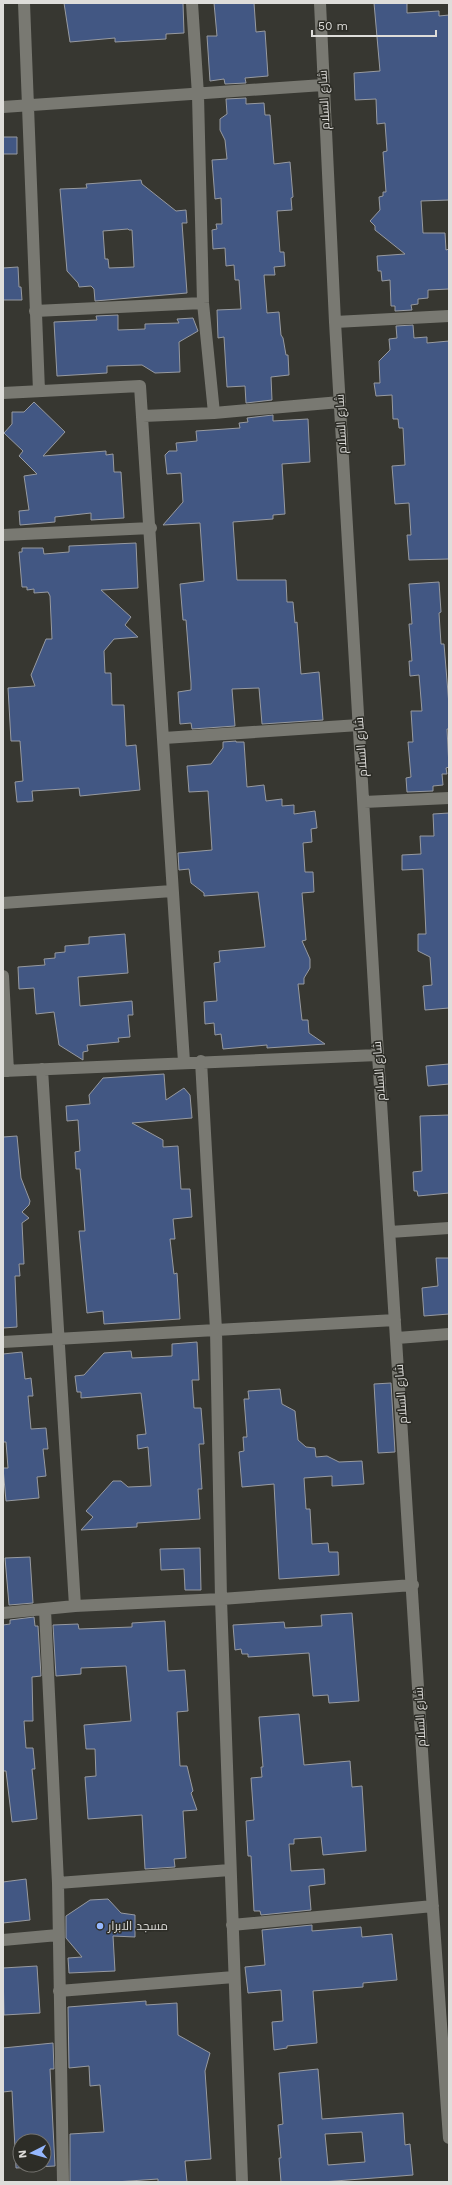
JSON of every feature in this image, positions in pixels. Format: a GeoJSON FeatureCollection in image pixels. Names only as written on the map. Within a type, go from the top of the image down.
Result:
{"type":"FeatureCollection","features":[{"type":"Feature","properties":{"kind":"street"},"geometry":{"type":"LineString","coordinates":[[24,3],[39,391]]}},
{"type":"Feature","properties":{"kind":"street"},"geometry":{"type":"LineString","coordinates":[[192,3],[198,95],[203,303],[214,413]]}},
{"type":"Feature","properties":{"kind":"street","name":"شارع السلام"},"geometry":{"type":"LineString","coordinates":[[320,3],[335,322],[378,1055],[449,2138]]}},
{"type":"Feature","properties":{"kind":"street"},"geometry":{"type":"LineString","coordinates":[[3,107],[198,95],[324,85]]}},
{"type":"Feature","properties":{"kind":"street"},"geometry":{"type":"LineString","coordinates":[[35,311],[203,303]]}},
{"type":"Feature","properties":{"kind":"street"},"geometry":{"type":"LineString","coordinates":[[335,322],[449,316]]}},
{"type":"Feature","properties":{"kind":"street"},"geometry":{"type":"LineString","coordinates":[[3,393],[140,386],[151,528],[172,891],[184,1062]]}},
{"type":"Feature","properties":{"kind":"street"},"geometry":{"type":"LineString","coordinates":[[143,416],[214,413],[340,402]]}},
{"type":"Feature","properties":{"kind":"street"},"geometry":{"type":"LineString","coordinates":[[3,535],[151,528]]}},
{"type":"Feature","properties":{"kind":"street"},"geometry":{"type":"LineString","coordinates":[[164,738],[359,725]]}},
{"type":"Feature","properties":{"kind":"street"},"geometry":{"type":"LineString","coordinates":[[364,802],[449,798]]}},
{"type":"Feature","properties":{"kind":"street"},"geometry":{"type":"LineString","coordinates":[[3,903],[172,891]]}},
{"type":"Feature","properties":{"kind":"street"},"geometry":{"type":"LineString","coordinates":[[3,976],[5,1071],[200,1061],[378,1055]]}},
{"type":"Feature","properties":{"kind":"street"},"geometry":{"type":"LineString","coordinates":[[200,1061],[216,1330],[221,1599],[242,2182]]}},
{"type":"Feature","properties":{"kind":"street"},"geometry":{"type":"LineString","coordinates":[[42,1069],[75,1606]]}},
{"type":"Feature","properties":{"kind":"street"},"geometry":{"type":"LineString","coordinates":[[390,1232],[449,1228]]}},
{"type":"Feature","properties":{"kind":"street"},"geometry":{"type":"LineString","coordinates":[[3,1342],[395,1320]]}},
{"type":"Feature","properties":{"kind":"street"},"geometry":{"type":"LineString","coordinates":[[397,1338],[449,1334]]}},
{"type":"Feature","properties":{"kind":"street"},"geometry":{"type":"LineString","coordinates":[[3,1613],[75,1606],[221,1599],[413,1585]]}},
{"type":"Feature","properties":{"kind":"street"},"geometry":{"type":"LineString","coordinates":[[45,1610],[58,1883],[58,1991],[63,2182]]}},
{"type":"Feature","properties":{"kind":"street"},"geometry":{"type":"LineString","coordinates":[[58,1883],[230,1870]]}},
{"type":"Feature","properties":{"kind":"street"},"geometry":{"type":"LineString","coordinates":[[232,1925],[433,1906]]}},
{"type":"Feature","properties":{"kind":"street"},"geometry":{"type":"LineString","coordinates":[[3,1940],[58,1935]]}},
{"type":"Feature","properties":{"kind":"street"},"geometry":{"type":"LineString","coordinates":[[58,1991],[234,1977]]}},
{"type":"Feature","properties":{"kind":"building"},"geometry":{"type":"Polygon","coordinates":[[[64,3],[183,3],[184,33],[166,34],[166,39],[115,42],[115,38],[70,42],[64,3]]]}},
{"type":"Feature","properties":{"kind":"building"},"geometry":{"type":"Polygon","coordinates":[[[214,3],[254,3],[256,32],[265,31],[268,76],[245,78],[246,83],[225,84],[224,79],[210,81],[207,36],[217,36],[214,3]]]}},
{"type":"Feature","properties":{"kind":"building"},"geometry":{"type":"Polygon","coordinates":[[[374,3],[407,3],[407,13],[439,11],[439,16],[449,15],[449,200],[421,201],[423,233],[445,233],[446,250],[449,249],[449,289],[428,290],[428,298],[418,299],[418,304],[411,305],[412,310],[395,311],[395,306],[391,306],[390,280],[382,281],[381,271],[378,271],[377,256],[405,254],[375,230],[375,226],[370,221],[380,210],[379,197],[383,196],[383,192],[386,192],[383,152],[387,151],[385,123],[377,124],[376,99],[355,100],[354,73],[380,71],[374,3]]]}},
{"type":"Feature","properties":{"kind":"building"},"geometry":{"type":"Polygon","coordinates":[[[246,98],[246,104],[264,103],[265,115],[270,115],[274,164],[290,162],[293,197],[291,198],[292,210],[277,211],[280,252],[284,252],[285,266],[274,267],[275,275],[264,275],[267,313],[279,312],[281,335],[283,338],[286,355],[288,355],[289,375],[271,377],[272,400],[246,403],[245,386],[227,387],[224,337],[218,338],[217,310],[241,309],[239,280],[235,280],[234,265],[226,266],[225,248],[213,249],[212,230],[217,229],[216,224],[222,224],[221,198],[215,199],[212,160],[227,159],[225,140],[220,130],[220,119],[227,114],[226,99],[246,98]]]}},
{"type":"Feature","properties":{"kind":"building"},"geometry":{"type":"Polygon","coordinates":[[[3,137],[17,137],[17,154],[3,154],[3,137]]]}},
{"type":"Feature","properties":{"kind":"building"},"geometry":{"type":"Polygon","coordinates":[[[141,180],[142,184],[176,211],[186,210],[187,223],[182,223],[187,293],[95,301],[94,289],[91,286],[79,287],[78,283],[67,271],[60,189],[87,188],[86,184],[141,180]],[[132,230],[103,231],[105,259],[108,259],[109,268],[134,267],[132,230]]]}},
{"type":"Feature","properties":{"kind":"building"},"geometry":{"type":"Polygon","coordinates":[[[18,267],[19,287],[21,287],[22,300],[3,300],[3,268],[18,267]]]}},
{"type":"Feature","properties":{"kind":"building"},"geometry":{"type":"Polygon","coordinates":[[[118,315],[118,330],[145,329],[145,324],[179,323],[177,319],[193,318],[198,331],[179,342],[180,372],[155,373],[142,365],[107,366],[107,373],[57,376],[54,322],[97,320],[96,316],[118,315]]]}},
{"type":"Feature","properties":{"kind":"building"},"geometry":{"type":"Polygon","coordinates":[[[413,325],[414,338],[427,337],[427,343],[449,341],[449,559],[409,560],[407,535],[411,535],[409,503],[395,504],[392,466],[405,465],[403,428],[399,428],[398,419],[393,419],[392,395],[376,396],[374,383],[380,383],[379,361],[390,350],[389,339],[397,338],[396,326],[413,325]]]}},
{"type":"Feature","properties":{"kind":"building"},"geometry":{"type":"Polygon","coordinates":[[[34,402],[65,432],[43,456],[106,451],[106,455],[113,454],[114,472],[121,472],[124,518],[91,520],[91,513],[55,517],[55,522],[20,525],[19,511],[29,510],[24,476],[37,474],[19,456],[23,451],[4,433],[12,424],[12,412],[24,412],[34,402]]]}},
{"type":"Feature","properties":{"kind":"building"},"geometry":{"type":"Polygon","coordinates":[[[273,415],[273,421],[308,419],[310,462],[282,464],[285,514],[273,515],[273,519],[233,522],[237,580],[286,580],[287,602],[293,602],[295,623],[297,622],[301,674],[319,672],[323,720],[262,724],[259,688],[232,689],[235,726],[192,729],[191,723],[180,724],[178,692],[191,690],[191,683],[186,620],[183,620],[180,584],[204,581],[200,523],[163,525],[183,502],[181,473],[167,474],[165,455],[169,451],[177,451],[176,443],[197,441],[196,431],[240,428],[239,423],[248,422],[247,418],[273,415]]]}},
{"type":"Feature","properties":{"kind":"building"},"geometry":{"type":"Polygon","coordinates":[[[136,543],[138,588],[101,590],[131,617],[125,625],[138,637],[114,639],[104,651],[105,673],[111,673],[112,705],[124,705],[126,746],[136,745],[140,790],[80,796],[79,788],[32,791],[33,801],[17,802],[15,782],[23,781],[20,741],[11,741],[8,688],[35,686],[31,675],[46,639],[52,639],[50,596],[48,592],[34,593],[34,589],[27,590],[27,587],[22,587],[19,552],[22,552],[22,548],[43,548],[44,554],[69,552],[69,546],[136,543]]]}},
{"type":"Feature","properties":{"kind":"building"},"geometry":{"type":"Polygon","coordinates":[[[439,582],[441,644],[444,644],[449,705],[449,729],[447,729],[449,767],[446,768],[447,774],[442,774],[443,785],[433,786],[433,791],[407,792],[406,778],[411,777],[408,742],[413,742],[411,711],[422,711],[419,675],[410,676],[409,661],[412,661],[409,624],[412,624],[409,584],[439,582]]]}},
{"type":"Feature","properties":{"kind":"building"},"geometry":{"type":"Polygon","coordinates":[[[223,742],[244,742],[247,787],[264,785],[266,801],[282,799],[282,806],[294,805],[294,814],[315,811],[317,828],[311,829],[312,842],[303,843],[305,872],[313,872],[314,892],[302,893],[306,940],[302,941],[310,959],[310,968],[304,978],[304,984],[298,984],[302,1020],[308,1020],[309,1033],[325,1044],[267,1048],[267,1045],[223,1049],[221,1034],[215,1035],[214,1023],[205,1024],[204,1002],[217,1001],[214,963],[220,962],[219,951],[265,947],[258,892],[204,896],[204,893],[191,883],[189,869],[179,870],[178,853],[212,850],[208,791],[189,792],[187,766],[211,764],[223,748],[223,742]]]}},
{"type":"Feature","properties":{"kind":"building"},"geometry":{"type":"Polygon","coordinates":[[[449,813],[449,1008],[425,1010],[423,986],[432,985],[430,957],[418,951],[418,934],[426,934],[423,869],[402,870],[402,855],[421,854],[420,836],[434,836],[433,814],[449,813]]]}},
{"type":"Feature","properties":{"kind":"building"},"geometry":{"type":"Polygon","coordinates":[[[125,934],[128,973],[78,977],[80,1006],[132,1001],[133,1015],[128,1015],[130,1037],[118,1038],[119,1042],[87,1045],[88,1051],[83,1052],[83,1060],[59,1045],[54,1012],[36,1014],[34,988],[19,989],[18,967],[45,965],[44,959],[55,958],[55,953],[65,952],[65,946],[89,944],[89,937],[125,934]]]}},
{"type":"Feature","properties":{"kind":"building"},"geometry":{"type":"Polygon","coordinates":[[[449,1064],[449,1084],[428,1086],[426,1066],[449,1064]]]}},
{"type":"Feature","properties":{"kind":"building"},"geometry":{"type":"Polygon","coordinates":[[[164,1074],[166,1100],[184,1088],[190,1095],[192,1118],[132,1123],[163,1140],[163,1147],[178,1146],[181,1189],[190,1189],[192,1217],[173,1219],[175,1239],[170,1239],[174,1274],[177,1273],[180,1319],[104,1324],[103,1311],[87,1313],[79,1231],[85,1231],[80,1169],[76,1169],[75,1152],[80,1151],[78,1120],[67,1121],[66,1106],[90,1104],[89,1095],[103,1078],[164,1074]]]}},
{"type":"Feature","properties":{"kind":"building"},"geometry":{"type":"Polygon","coordinates":[[[449,1115],[449,1193],[418,1196],[417,1191],[414,1191],[413,1172],[422,1171],[420,1116],[449,1115]]]}},
{"type":"Feature","properties":{"kind":"building"},"geometry":{"type":"Polygon","coordinates":[[[17,1136],[21,1178],[30,1201],[29,1205],[22,1212],[29,1218],[22,1223],[24,1264],[19,1264],[20,1276],[15,1276],[17,1327],[3,1328],[3,1137],[17,1136]]]}},
{"type":"Feature","properties":{"kind":"building"},"geometry":{"type":"Polygon","coordinates":[[[436,1258],[449,1258],[449,1314],[424,1316],[422,1288],[438,1286],[436,1258]]]}},
{"type":"Feature","properties":{"kind":"building"},"geometry":{"type":"Polygon","coordinates":[[[197,1342],[199,1380],[192,1380],[194,1408],[201,1408],[204,1444],[199,1444],[202,1489],[198,1489],[200,1519],[137,1523],[137,1527],[81,1530],[93,1517],[86,1511],[113,1481],[121,1481],[128,1487],[151,1486],[148,1447],[138,1449],[137,1435],[146,1434],[141,1393],[81,1398],[81,1392],[77,1392],[75,1376],[84,1375],[104,1353],[131,1351],[132,1358],[172,1356],[172,1344],[197,1342]]]}},
{"type":"Feature","properties":{"kind":"building"},"geometry":{"type":"Polygon","coordinates":[[[22,1352],[25,1379],[31,1378],[33,1396],[28,1396],[31,1429],[46,1428],[48,1449],[43,1449],[46,1476],[37,1477],[39,1498],[6,1501],[3,1468],[8,1468],[6,1442],[3,1442],[3,1354],[22,1352]]]}},
{"type":"Feature","properties":{"kind":"building"},"geometry":{"type":"Polygon","coordinates":[[[391,1383],[395,1452],[378,1453],[374,1384],[391,1383]]]}},
{"type":"Feature","properties":{"kind":"building"},"geometry":{"type":"Polygon","coordinates":[[[280,1389],[282,1404],[295,1411],[298,1440],[306,1447],[315,1448],[316,1457],[327,1456],[339,1462],[362,1461],[364,1484],[332,1486],[332,1476],[304,1478],[306,1509],[310,1509],[312,1544],[328,1543],[329,1552],[338,1552],[339,1575],[279,1579],[274,1484],[242,1487],[239,1452],[244,1451],[243,1437],[247,1437],[244,1399],[249,1399],[248,1391],[280,1389]]]}},
{"type":"Feature","properties":{"kind":"building"},"geometry":{"type":"Polygon","coordinates":[[[200,1548],[201,1590],[185,1590],[184,1569],[161,1570],[160,1549],[200,1548]]]}},
{"type":"Feature","properties":{"kind":"building"},"geometry":{"type":"Polygon","coordinates":[[[30,1557],[33,1603],[9,1605],[5,1558],[30,1557]]]}},
{"type":"Feature","properties":{"kind":"building"},"geometry":{"type":"Polygon","coordinates":[[[352,1613],[359,1701],[329,1703],[328,1695],[313,1696],[309,1653],[248,1657],[248,1654],[242,1654],[241,1649],[235,1650],[233,1625],[284,1622],[285,1628],[322,1626],[321,1615],[352,1613]]]}},
{"type":"Feature","properties":{"kind":"building"},"geometry":{"type":"Polygon","coordinates":[[[34,1617],[35,1626],[38,1626],[41,1676],[32,1677],[33,1721],[24,1721],[26,1748],[33,1748],[35,1769],[32,1769],[37,1819],[12,1822],[6,1771],[3,1771],[3,1625],[10,1624],[10,1620],[34,1617]]]}},
{"type":"Feature","properties":{"kind":"building"},"geometry":{"type":"Polygon","coordinates":[[[165,1621],[168,1671],[185,1670],[188,1711],[177,1712],[180,1766],[187,1766],[193,1791],[191,1793],[197,1810],[183,1811],[186,1858],[174,1859],[175,1867],[145,1869],[142,1815],[88,1819],[85,1777],[96,1776],[95,1749],[86,1749],[84,1725],[131,1721],[126,1666],[81,1668],[81,1674],[56,1676],[53,1625],[78,1624],[79,1629],[132,1627],[132,1623],[165,1621]]]}},
{"type":"Feature","properties":{"kind":"building"},"geometry":{"type":"Polygon","coordinates":[[[299,1714],[304,1765],[350,1761],[352,1787],[362,1786],[366,1851],[323,1855],[321,1837],[294,1839],[294,1844],[289,1844],[291,1871],[324,1869],[325,1884],[309,1886],[311,1910],[261,1915],[260,1911],[254,1911],[251,1856],[248,1856],[246,1821],[254,1820],[251,1778],[262,1777],[261,1767],[263,1767],[259,1717],[299,1714]]]}},
{"type":"Feature","properties":{"kind":"building"},"geometry":{"type":"Polygon","coordinates":[[[26,1879],[30,1920],[3,1923],[3,1882],[26,1879]]]}},
{"type":"Feature","properties":{"kind":"building","name":"مسجد الابرار"},"geometry":{"type":"Polygon","coordinates":[[[108,1899],[121,1913],[135,1915],[135,1937],[113,1936],[115,1971],[69,1973],[68,1958],[82,1957],[66,1938],[66,1916],[90,1900],[108,1899]]]}},
{"type":"Feature","properties":{"kind":"building"},"geometry":{"type":"Polygon","coordinates":[[[312,1925],[312,1931],[361,1927],[362,1937],[392,1934],[397,1980],[363,1983],[363,1987],[313,1991],[317,2043],[287,2046],[287,2048],[274,2050],[272,2022],[283,2021],[281,1990],[248,1993],[245,1967],[265,1965],[262,1930],[312,1925]]]}},
{"type":"Feature","properties":{"kind":"building"},"geometry":{"type":"Polygon","coordinates":[[[37,1966],[40,2013],[4,2015],[3,1968],[37,1966]]]}},
{"type":"Feature","properties":{"kind":"building"},"geometry":{"type":"Polygon","coordinates":[[[146,2001],[146,2005],[177,2003],[178,2035],[210,2053],[205,2071],[211,2159],[185,2161],[187,2182],[158,2182],[158,2179],[115,2182],[70,2182],[70,2134],[104,2132],[100,2085],[90,2086],[89,2066],[69,2068],[68,2007],[146,2001]]]}},
{"type":"Feature","properties":{"kind":"building"},"geometry":{"type":"Polygon","coordinates":[[[53,2043],[54,2069],[50,2069],[55,2166],[52,2166],[52,2133],[14,2133],[12,2091],[3,2092],[3,2048],[53,2043]]]}},
{"type":"Feature","properties":{"kind":"building"},"geometry":{"type":"Polygon","coordinates":[[[318,2069],[322,2119],[403,2113],[405,2145],[410,2144],[413,2175],[322,2182],[281,2182],[279,2158],[281,2158],[278,2125],[283,2124],[279,2073],[318,2069]],[[362,2132],[325,2134],[328,2165],[365,2162],[362,2132]]]}},
{"type":"Feature","properties":{"kind":"place","name":"مسجد الابرار"},"geometry":{"type":"Point","coordinates":[100,1926]}}]}
